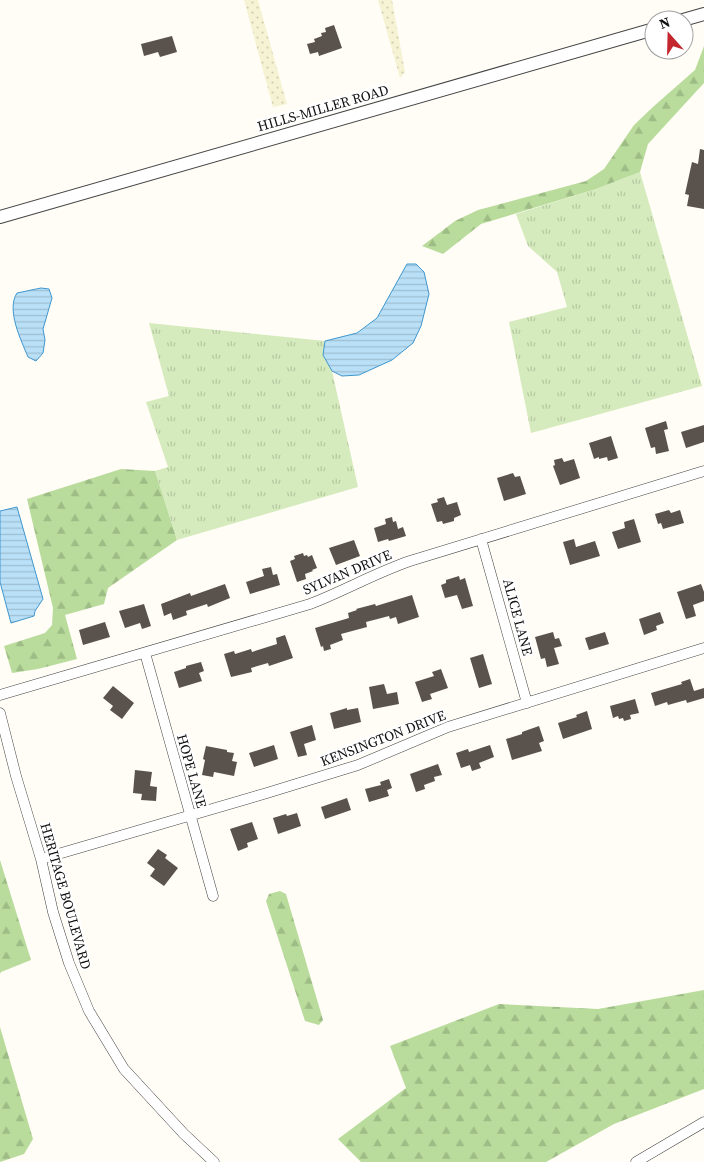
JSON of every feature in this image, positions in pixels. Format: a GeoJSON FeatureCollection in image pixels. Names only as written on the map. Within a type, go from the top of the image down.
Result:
{"type":"FeatureCollection","features":[{"type":"Feature","properties":{"kind":"street","name":"HILLS-MILLER ROAD"},"geometry":{"type":"LineString","coordinates":[[0,217],[644,32]]}},
{"type":"Feature","properties":{"kind":"street","name":"SYLVAN DRIVE"},"geometry":{"type":"LineString","coordinates":[[0,695],[310,604],[404,563],[704,471]]}},
{"type":"Feature","properties":{"kind":"street","name":"ALICE LANE"},"geometry":{"type":"LineString","coordinates":[[482,540],[526,703]]}},
{"type":"Feature","properties":{"kind":"street","name":"KENSINGTON DRIVE"},"geometry":{"type":"LineString","coordinates":[[41,859],[358,765],[448,728],[704,648]]}},
{"type":"Feature","properties":{"kind":"street","name":"HOPE LANE"},"geometry":{"type":"LineString","coordinates":[[145,653],[213,896]]}},
{"type":"Feature","properties":{"kind":"street","name":"HERITAGE BOULEVARD"},"geometry":{"type":"LineString","coordinates":[[0,713],[16,776],[41,859],[53,912],[69,963],[89,1011],[124,1069],[184,1134],[214,1162]]}},
{"type":"Feature","properties":{"kind":"street"},"geometry":{"type":"LineString","coordinates":[[636,1162],[704,1122]]}},
{"type":"Feature","properties":{"kind":"shaded area"},"geometry":{"type":"Polygon","coordinates":[[[244,0],[258,0],[287,104],[273,107],[244,0]]]}},
{"type":"Feature","properties":{"kind":"shaded area"},"geometry":{"type":"Polygon","coordinates":[[[378,0],[392,0],[405,72],[400,78],[378,0]]]}},
{"type":"Feature","properties":{"kind":"green space"},"geometry":{"type":"Polygon","coordinates":[[[704,46],[704,83],[648,144],[640,172],[596,189],[481,224],[443,254],[422,246],[455,221],[478,210],[586,181],[604,169],[634,125],[695,70],[704,46]]]}},
{"type":"Feature","properties":{"kind":"green space"},"geometry":{"type":"Polygon","coordinates":[[[640,172],[702,386],[531,433],[509,322],[567,307],[557,272],[528,246],[516,214],[596,189],[640,172]]]}},
{"type":"Feature","properties":{"kind":"green space"},"geometry":{"type":"Polygon","coordinates":[[[149,323],[325,341],[323,355],[332,371],[358,487],[177,540],[155,471],[168,467],[146,402],[169,396],[149,323]]]}},
{"type":"Feature","properties":{"kind":"green space"},"geometry":{"type":"Polygon","coordinates":[[[121,469],[155,471],[177,540],[108,588],[104,604],[65,615],[77,659],[38,669],[12,673],[4,646],[45,633],[52,625],[53,608],[27,499],[121,469]]]}},
{"type":"Feature","properties":{"kind":"green space"},"geometry":{"type":"Polygon","coordinates":[[[0,860],[31,960],[0,974],[0,860]]]}},
{"type":"Feature","properties":{"kind":"green space"},"geometry":{"type":"Polygon","coordinates":[[[280,891],[286,894],[323,1020],[319,1025],[305,1021],[266,901],[269,894],[280,891]]]}},
{"type":"Feature","properties":{"kind":"green space"},"geometry":{"type":"Polygon","coordinates":[[[704,990],[704,1089],[614,1124],[546,1162],[361,1162],[338,1139],[406,1088],[390,1046],[499,1004],[598,1009],[704,990]]]}},
{"type":"Feature","properties":{"kind":"green space"},"geometry":{"type":"Polygon","coordinates":[[[0,1027],[33,1139],[24,1154],[0,1162],[0,1027]]]}},
{"type":"Feature","properties":{"kind":"water"},"geometry":{"type":"Polygon","coordinates":[[[407,264],[416,264],[424,272],[429,294],[421,326],[413,343],[392,360],[359,375],[342,376],[332,371],[323,355],[325,341],[357,333],[377,318],[407,264]]]}},
{"type":"Feature","properties":{"kind":"water"},"geometry":{"type":"Polygon","coordinates":[[[41,288],[49,289],[52,298],[43,329],[45,340],[43,353],[36,361],[28,357],[16,325],[13,308],[17,293],[41,288]]]}},
{"type":"Feature","properties":{"kind":"water"},"geometry":{"type":"Polygon","coordinates":[[[17,507],[43,599],[34,616],[11,623],[0,582],[0,511],[17,507]]]}},
{"type":"Feature","properties":{"kind":"building"},"geometry":{"type":"Polygon","coordinates":[[[334,25],[342,48],[319,56],[318,52],[310,54],[307,44],[315,42],[314,39],[322,36],[321,33],[326,32],[325,28],[334,25]]]}},
{"type":"Feature","properties":{"kind":"building"},"geometry":{"type":"Polygon","coordinates":[[[172,36],[177,52],[160,57],[158,52],[144,56],[141,44],[172,36]]]}},
{"type":"Feature","properties":{"kind":"building"},"geometry":{"type":"Polygon","coordinates":[[[700,149],[704,150],[704,209],[687,206],[689,195],[685,194],[692,162],[698,164],[700,149]]]}},
{"type":"Feature","properties":{"kind":"building"},"geometry":{"type":"Polygon","coordinates":[[[666,421],[668,429],[664,430],[669,451],[656,454],[655,447],[651,448],[645,428],[666,421]]]}},
{"type":"Feature","properties":{"kind":"building"},"geometry":{"type":"Polygon","coordinates":[[[704,425],[704,442],[686,448],[681,432],[704,425]]]}},
{"type":"Feature","properties":{"kind":"building"},"geometry":{"type":"Polygon","coordinates":[[[611,436],[618,458],[608,461],[607,457],[594,459],[589,443],[611,436]]]}},
{"type":"Feature","properties":{"kind":"building"},"geometry":{"type":"Polygon","coordinates":[[[562,458],[564,462],[574,459],[580,478],[560,485],[553,466],[555,465],[554,460],[562,458]]]}},
{"type":"Feature","properties":{"kind":"building"},"geometry":{"type":"Polygon","coordinates":[[[513,473],[515,477],[520,476],[526,494],[504,501],[497,478],[513,473]]]}},
{"type":"Feature","properties":{"kind":"building"},"geometry":{"type":"Polygon","coordinates":[[[444,497],[447,505],[457,502],[461,515],[454,518],[454,521],[443,524],[442,521],[437,522],[431,504],[438,502],[437,499],[444,497]]]}},
{"type":"Feature","properties":{"kind":"building"},"geometry":{"type":"Polygon","coordinates":[[[669,510],[671,513],[680,510],[684,523],[663,529],[661,523],[658,524],[655,514],[669,510]]]}},
{"type":"Feature","properties":{"kind":"building"},"geometry":{"type":"Polygon","coordinates":[[[392,517],[393,522],[396,521],[398,529],[403,527],[406,536],[378,542],[374,528],[386,524],[385,519],[392,517]]]}},
{"type":"Feature","properties":{"kind":"building"},"geometry":{"type":"Polygon","coordinates":[[[634,519],[641,542],[618,549],[612,532],[625,528],[624,522],[634,519]]]}},
{"type":"Feature","properties":{"kind":"building"},"geometry":{"type":"Polygon","coordinates":[[[574,539],[576,547],[595,541],[600,556],[570,565],[563,542],[574,539]]]}},
{"type":"Feature","properties":{"kind":"building"},"geometry":{"type":"Polygon","coordinates":[[[354,540],[360,556],[336,565],[329,548],[354,540]]]}},
{"type":"Feature","properties":{"kind":"building"},"geometry":{"type":"Polygon","coordinates":[[[303,553],[304,556],[307,555],[308,557],[312,555],[317,568],[305,574],[306,579],[297,582],[290,561],[295,559],[294,556],[303,553]]]}},
{"type":"Feature","properties":{"kind":"building"},"geometry":{"type":"Polygon","coordinates":[[[271,567],[273,575],[277,574],[280,585],[250,594],[246,582],[264,576],[262,569],[271,567]]]}},
{"type":"Feature","properties":{"kind":"building"},"geometry":{"type":"Polygon","coordinates":[[[459,576],[460,580],[465,578],[473,606],[462,609],[457,595],[445,598],[441,585],[446,583],[446,580],[459,576]]]}},
{"type":"Feature","properties":{"kind":"building"},"geometry":{"type":"Polygon","coordinates":[[[225,584],[230,598],[208,607],[207,604],[186,611],[187,615],[173,620],[171,613],[164,616],[161,604],[190,593],[191,596],[225,584]]]}},
{"type":"Feature","properties":{"kind":"building"},"geometry":{"type":"Polygon","coordinates":[[[701,584],[704,592],[704,601],[693,605],[696,616],[686,619],[677,592],[701,584]]]}},
{"type":"Feature","properties":{"kind":"building"},"geometry":{"type":"Polygon","coordinates":[[[412,595],[419,617],[398,624],[396,617],[390,619],[389,616],[366,622],[367,627],[341,634],[343,640],[330,645],[331,649],[324,651],[323,646],[321,647],[315,628],[349,618],[348,613],[356,609],[375,604],[376,606],[412,595]]]}},
{"type":"Feature","properties":{"kind":"building"},"geometry":{"type":"Polygon","coordinates":[[[144,604],[151,626],[142,629],[140,623],[125,628],[119,611],[144,604]]]}},
{"type":"Feature","properties":{"kind":"building"},"geometry":{"type":"Polygon","coordinates":[[[660,612],[664,623],[656,626],[657,630],[644,635],[639,619],[660,612]]]}},
{"type":"Feature","properties":{"kind":"building"},"geometry":{"type":"Polygon","coordinates":[[[105,622],[110,637],[83,645],[79,630],[105,622]]]}},
{"type":"Feature","properties":{"kind":"building"},"geometry":{"type":"Polygon","coordinates":[[[553,632],[555,639],[559,638],[562,646],[554,648],[559,664],[547,667],[545,658],[541,659],[535,637],[553,632]]]}},
{"type":"Feature","properties":{"kind":"building"},"geometry":{"type":"Polygon","coordinates":[[[605,632],[609,644],[589,650],[585,638],[605,632]]]}},
{"type":"Feature","properties":{"kind":"building"},"geometry":{"type":"Polygon","coordinates":[[[285,635],[293,658],[269,666],[268,663],[251,668],[252,672],[231,677],[224,654],[234,651],[235,654],[251,649],[252,652],[277,644],[276,638],[285,635]]]}},
{"type":"Feature","properties":{"kind":"building"},"geometry":{"type":"Polygon","coordinates":[[[483,654],[492,684],[479,688],[470,658],[483,654]]]}},
{"type":"Feature","properties":{"kind":"building"},"geometry":{"type":"Polygon","coordinates":[[[201,662],[204,671],[199,673],[202,681],[179,688],[174,672],[201,662]]]}},
{"type":"Feature","properties":{"kind":"building"},"geometry":{"type":"Polygon","coordinates":[[[441,669],[448,688],[430,694],[432,699],[422,702],[415,682],[434,676],[432,672],[441,669]]]}},
{"type":"Feature","properties":{"kind":"building"},"geometry":{"type":"Polygon","coordinates":[[[690,679],[694,691],[704,688],[704,698],[687,703],[686,700],[668,705],[667,702],[655,706],[651,693],[682,684],[681,682],[690,679]]]}},
{"type":"Feature","properties":{"kind":"building"},"geometry":{"type":"Polygon","coordinates":[[[384,684],[387,694],[397,692],[399,704],[373,709],[369,687],[384,684]]]}},
{"type":"Feature","properties":{"kind":"building"},"geometry":{"type":"Polygon","coordinates":[[[113,686],[134,703],[122,719],[110,710],[113,706],[103,698],[113,686]]]}},
{"type":"Feature","properties":{"kind":"building"},"geometry":{"type":"Polygon","coordinates":[[[635,699],[639,713],[630,715],[631,719],[624,721],[623,718],[619,719],[618,716],[613,718],[610,706],[635,699]]]}},
{"type":"Feature","properties":{"kind":"building"},"geometry":{"type":"Polygon","coordinates":[[[347,708],[347,710],[358,708],[361,722],[334,729],[330,713],[347,708]]]}},
{"type":"Feature","properties":{"kind":"building"},"geometry":{"type":"Polygon","coordinates":[[[587,711],[592,729],[563,739],[558,723],[577,717],[576,715],[587,711]]]}},
{"type":"Feature","properties":{"kind":"building"},"geometry":{"type":"Polygon","coordinates":[[[312,725],[316,740],[304,744],[307,755],[298,757],[290,732],[312,725]]]}},
{"type":"Feature","properties":{"kind":"building"},"geometry":{"type":"Polygon","coordinates":[[[539,726],[544,741],[539,743],[542,751],[512,760],[506,739],[539,726]]]}},
{"type":"Feature","properties":{"kind":"building"},"geometry":{"type":"Polygon","coordinates":[[[274,745],[278,759],[254,767],[249,753],[274,745]]]}},
{"type":"Feature","properties":{"kind":"building"},"geometry":{"type":"Polygon","coordinates":[[[490,745],[494,757],[479,763],[481,768],[472,771],[470,765],[461,768],[456,753],[468,749],[469,752],[490,745]]]}},
{"type":"Feature","properties":{"kind":"building"},"geometry":{"type":"Polygon","coordinates":[[[206,746],[234,753],[232,761],[237,762],[234,776],[214,772],[213,777],[202,775],[206,746]]]}},
{"type":"Feature","properties":{"kind":"building"},"geometry":{"type":"Polygon","coordinates":[[[438,764],[442,775],[434,777],[435,781],[424,785],[425,789],[416,792],[410,774],[438,764]]]}},
{"type":"Feature","properties":{"kind":"building"},"geometry":{"type":"Polygon","coordinates":[[[135,770],[152,772],[150,786],[157,787],[156,801],[141,800],[142,794],[133,793],[135,770]]]}},
{"type":"Feature","properties":{"kind":"building"},"geometry":{"type":"Polygon","coordinates":[[[389,779],[392,788],[387,790],[389,796],[369,802],[365,789],[381,785],[380,782],[389,779]]]}},
{"type":"Feature","properties":{"kind":"building"},"geometry":{"type":"Polygon","coordinates":[[[347,798],[351,810],[325,819],[321,807],[347,798]]]}},
{"type":"Feature","properties":{"kind":"building"},"geometry":{"type":"Polygon","coordinates":[[[297,813],[301,826],[278,834],[273,818],[297,813]]]}},
{"type":"Feature","properties":{"kind":"building"},"geometry":{"type":"Polygon","coordinates":[[[252,822],[258,839],[247,843],[248,847],[238,851],[230,829],[252,822]]]}},
{"type":"Feature","properties":{"kind":"building"},"geometry":{"type":"Polygon","coordinates":[[[158,849],[167,855],[165,858],[178,868],[164,886],[150,876],[155,869],[147,863],[158,849]]]}}]}
